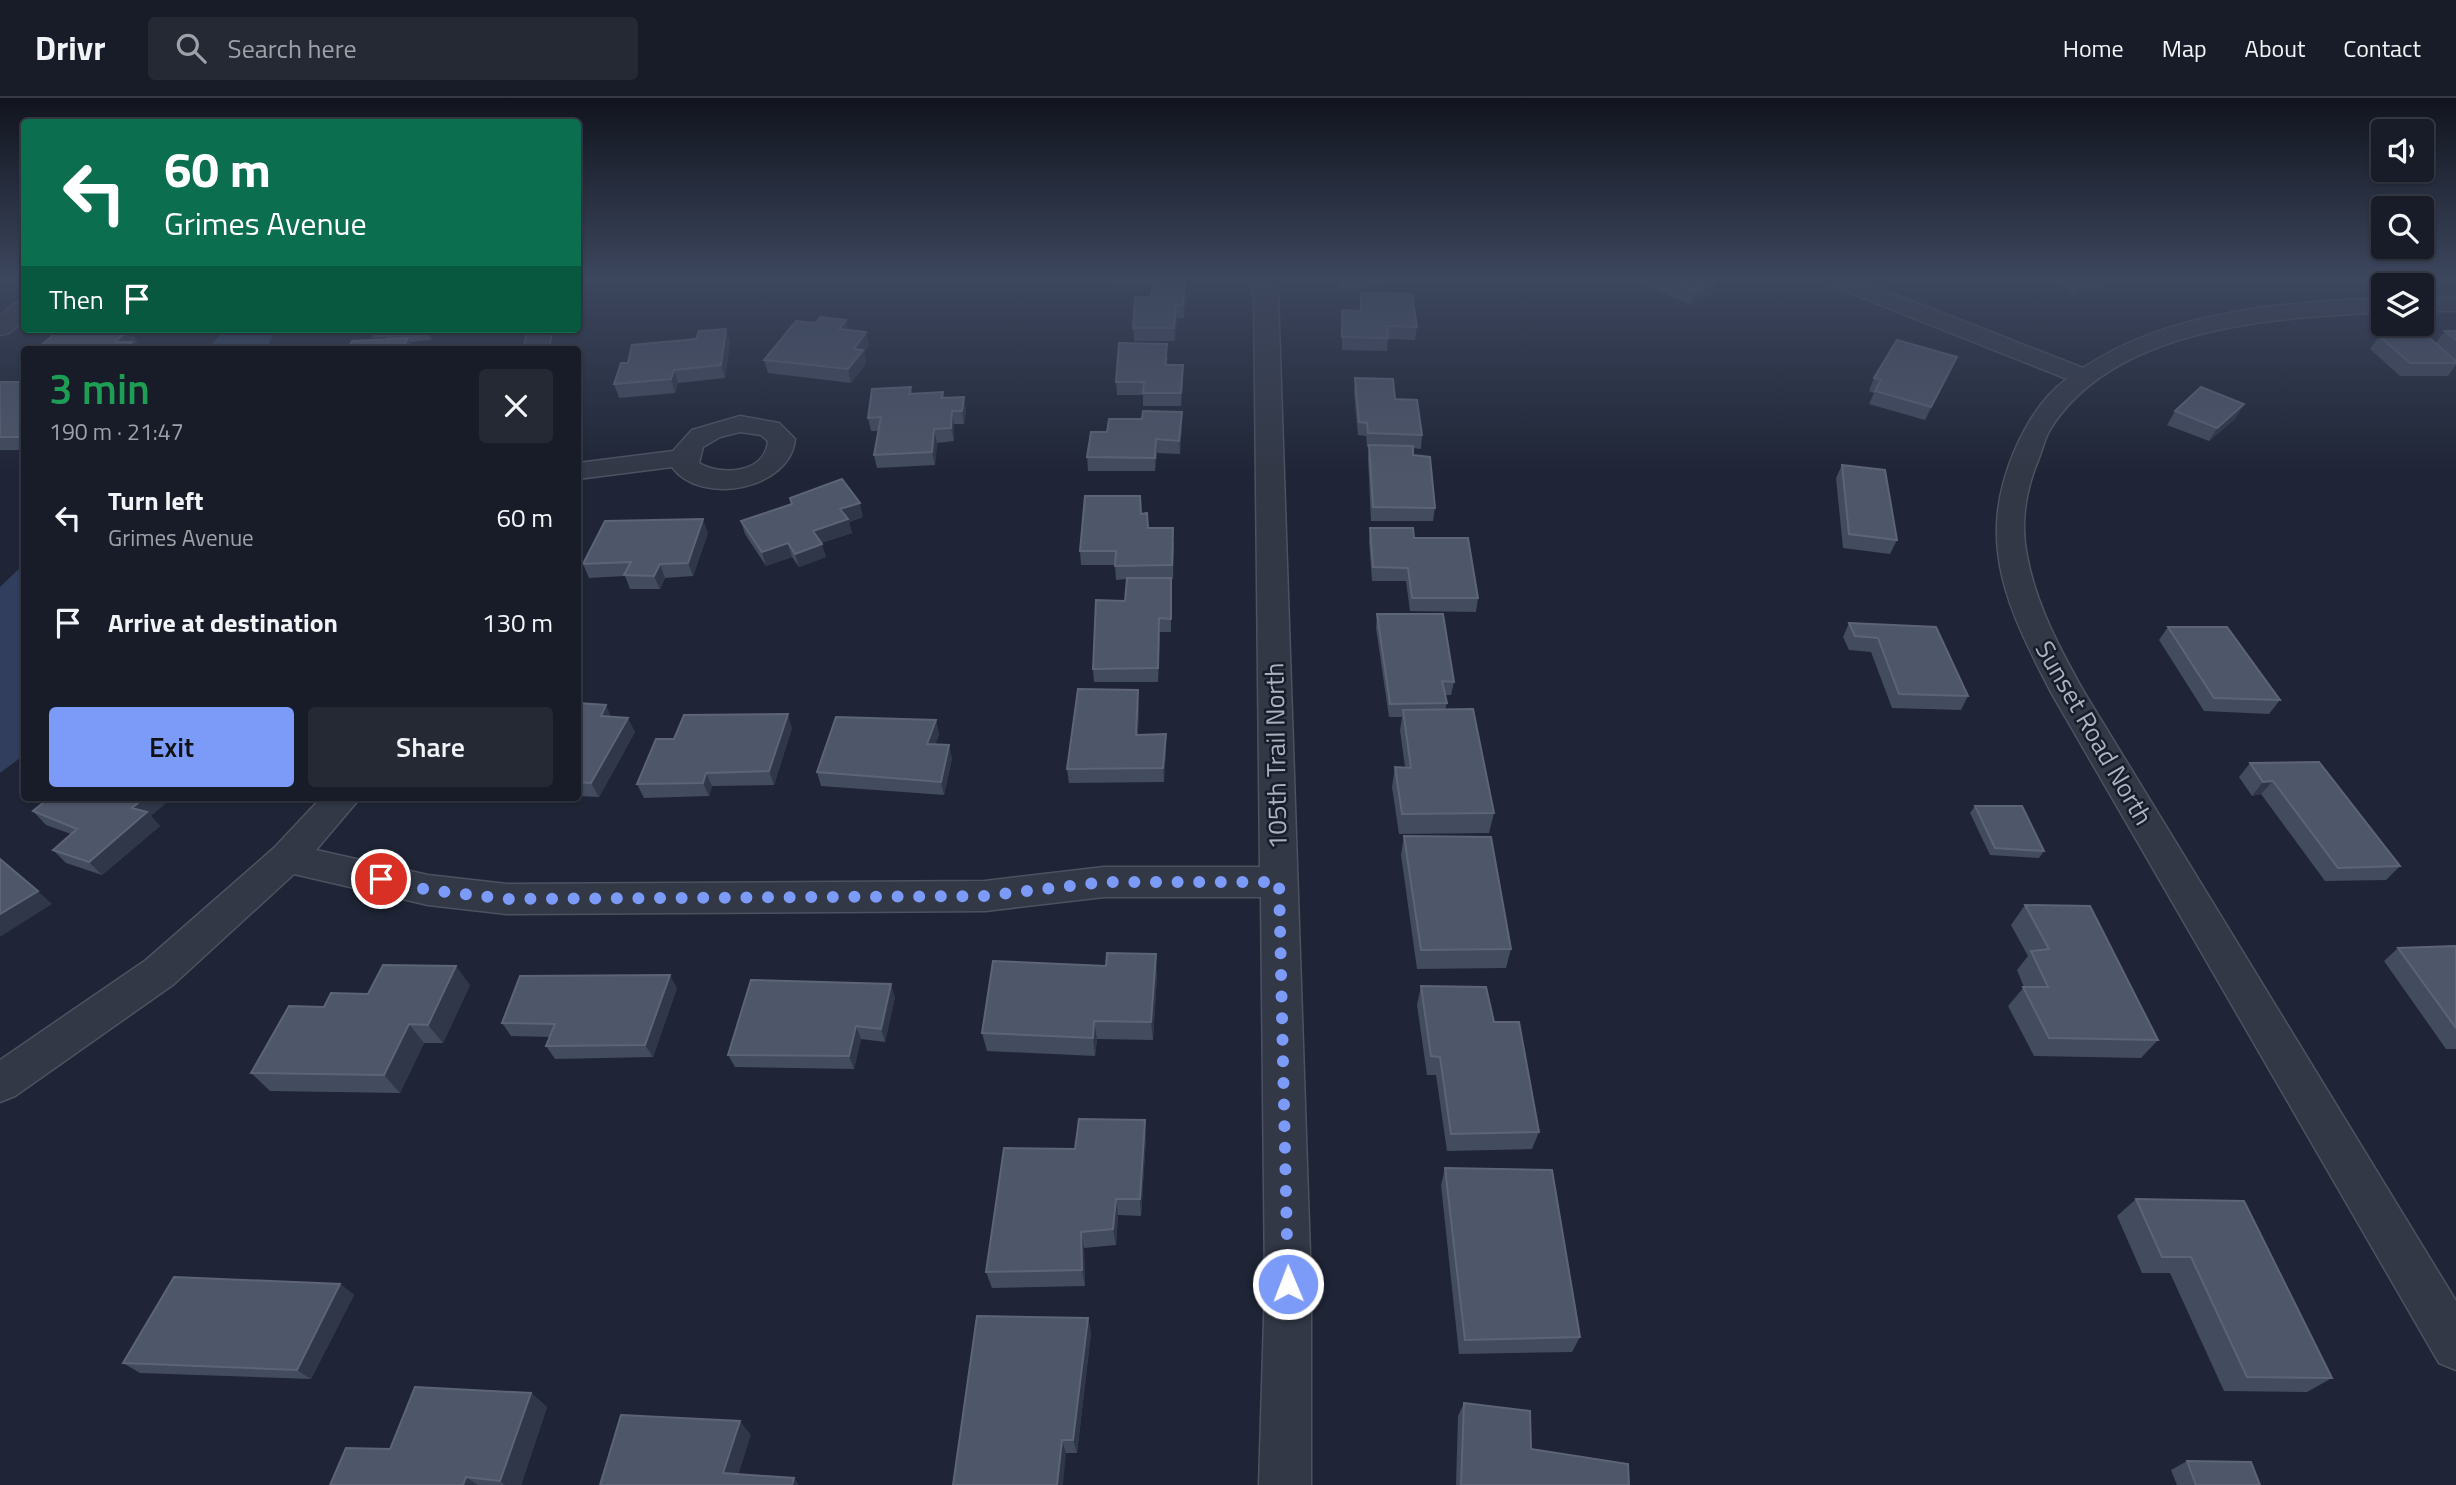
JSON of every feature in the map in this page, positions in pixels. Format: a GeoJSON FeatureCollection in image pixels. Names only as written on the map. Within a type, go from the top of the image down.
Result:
{"type":"FeatureCollection","features":[{"type":"Feature","properties":{"kind":"street","name":"105th Trail North"},"geometry":{"type":"LineString","coordinates":[[1267,345],[1288,1284],[1285,1485]]}},
{"type":"Feature","properties":{"kind":"street"},"geometry":{"type":"LineString","coordinates":[[2002,345],[2084,377]]}},
{"type":"Feature","properties":{"kind":"street","name":"Sunset Road North"},"geometry":{"type":"LineString","coordinates":[[2146,345],[2084,377],[2047,411],[2023,452],[2011,501],[2012,556],[2031,621],[2068,694],[2456,1346]]}},
{"type":"Feature","properties":{"kind":"street"},"geometry":{"type":"LineString","coordinates":[[581,471],[683,458]]}},
{"type":"Feature","properties":{"kind":"street"},"geometry":{"type":"LineString","coordinates":[[0,1083],[160,972],[287,858],[339,801]]}},
{"type":"Feature","properties":{"kind":"street"},"geometry":{"type":"LineString","coordinates":[[287,858],[428,890],[507,899],[985,896],[1104,882],[1279,882]]}},
{"type":"Feature","properties":{"kind":"water"},"geometry":{"type":"Polygon","coordinates":[[[211,345],[269,345],[268,346],[211,345]]]}},
{"type":"Feature","properties":{"kind":"water"},"geometry":{"type":"Polygon","coordinates":[[[21,567],[21,757],[0,773],[0,587],[21,567]]]}},
{"type":"Feature","properties":{"kind":"building"},"geometry":{"type":"Polygon","coordinates":[[[42,345],[129,345],[128,346],[42,345]]]}},
{"type":"Feature","properties":{"kind":"building"},"geometry":{"type":"Polygon","coordinates":[[[350,345],[404,345],[403,346],[350,345]]]}},
{"type":"Feature","properties":{"kind":"building"},"geometry":{"type":"Polygon","coordinates":[[[632,345],[724,345],[721,365],[674,370],[671,379],[614,384],[621,363],[628,363],[632,345]]]}},
{"type":"Feature","properties":{"kind":"building"},"geometry":{"type":"Polygon","coordinates":[[[777,345],[857,345],[854,349],[863,350],[848,369],[764,360],[777,345]]]}},
{"type":"Feature","properties":{"kind":"building"},"geometry":{"type":"Polygon","coordinates":[[[1119,345],[1167,345],[1165,365],[1183,365],[1181,393],[1143,393],[1144,382],[1116,382],[1119,345]]]}},
{"type":"Feature","properties":{"kind":"building"},"geometry":{"type":"Polygon","coordinates":[[[1894,345],[1914,345],[1957,357],[1931,407],[1875,391],[1881,380],[1874,378],[1894,345]]]}},
{"type":"Feature","properties":{"kind":"building"},"geometry":{"type":"Polygon","coordinates":[[[2389,345],[2437,345],[2456,363],[2410,363],[2389,345]]]}},
{"type":"Feature","properties":{"kind":"building"},"geometry":{"type":"Polygon","coordinates":[[[1355,378],[1393,379],[1395,399],[1417,400],[1422,435],[1368,433],[1367,423],[1359,422],[1355,378]]]}},
{"type":"Feature","properties":{"kind":"building"},"geometry":{"type":"Polygon","coordinates":[[[0,382],[21,382],[21,436],[0,437],[0,382]]]}},
{"type":"Feature","properties":{"kind":"building"},"geometry":{"type":"Polygon","coordinates":[[[911,387],[909,394],[943,392],[941,398],[964,397],[962,411],[952,411],[951,428],[934,429],[932,452],[874,455],[881,417],[868,418],[872,389],[911,387]]]}},
{"type":"Feature","properties":{"kind":"building"},"geometry":{"type":"Polygon","coordinates":[[[2201,387],[2244,404],[2217,428],[2175,411],[2201,387]]]}},
{"type":"Feature","properties":{"kind":"building"},"geometry":{"type":"Polygon","coordinates":[[[1143,411],[1182,412],[1179,441],[1156,439],[1155,458],[1087,457],[1091,432],[1107,432],[1109,419],[1142,419],[1143,411]]]}},
{"type":"Feature","properties":{"kind":"building"},"geometry":{"type":"Polygon","coordinates":[[[1369,445],[1413,446],[1413,455],[1430,457],[1435,508],[1373,507],[1369,445]]]}},
{"type":"Feature","properties":{"kind":"building"},"geometry":{"type":"Polygon","coordinates":[[[1842,465],[1885,470],[1897,540],[1849,534],[1842,465]]]}},
{"type":"Feature","properties":{"kind":"building"},"geometry":{"type":"Polygon","coordinates":[[[842,479],[860,503],[840,509],[848,519],[813,531],[822,544],[795,554],[788,543],[762,552],[741,521],[792,504],[790,498],[842,479]]]}},
{"type":"Feature","properties":{"kind":"building"},"geometry":{"type":"Polygon","coordinates":[[[1085,496],[1140,496],[1141,514],[1147,513],[1148,528],[1173,528],[1172,565],[1115,566],[1116,551],[1080,551],[1085,496]]]}},
{"type":"Feature","properties":{"kind":"building"},"geometry":{"type":"Polygon","coordinates":[[[703,519],[688,563],[660,564],[654,576],[624,575],[631,562],[583,564],[605,521],[703,519]]]}},
{"type":"Feature","properties":{"kind":"building"},"geometry":{"type":"Polygon","coordinates":[[[1370,528],[1413,528],[1414,538],[1468,538],[1478,598],[1412,598],[1408,568],[1373,567],[1370,528]]]}},
{"type":"Feature","properties":{"kind":"building"},"geometry":{"type":"Polygon","coordinates":[[[1127,578],[1171,578],[1171,619],[1159,618],[1158,668],[1093,669],[1096,600],[1125,601],[1127,578]]]}},
{"type":"Feature","properties":{"kind":"building"},"geometry":{"type":"Polygon","coordinates":[[[1377,614],[1443,614],[1454,682],[1442,681],[1447,703],[1390,704],[1377,614]]]}},
{"type":"Feature","properties":{"kind":"building"},"geometry":{"type":"Polygon","coordinates":[[[1849,623],[1936,627],[1968,696],[1899,694],[1878,638],[1855,636],[1849,623]]]}},
{"type":"Feature","properties":{"kind":"building"},"geometry":{"type":"Polygon","coordinates":[[[2168,627],[2227,627],[2280,700],[2214,698],[2168,627]]]}},
{"type":"Feature","properties":{"kind":"building"},"geometry":{"type":"Polygon","coordinates":[[[1078,689],[1138,690],[1136,735],[1166,734],[1163,768],[1067,769],[1078,689]]]}},
{"type":"Feature","properties":{"kind":"building"},"geometry":{"type":"Polygon","coordinates":[[[581,703],[606,705],[601,716],[628,718],[591,783],[581,782],[581,703]]]}},
{"type":"Feature","properties":{"kind":"building"},"geometry":{"type":"Polygon","coordinates":[[[1473,709],[1494,813],[1402,814],[1395,767],[1411,768],[1403,710],[1473,709]]]}},
{"type":"Feature","properties":{"kind":"building"},"geometry":{"type":"Polygon","coordinates":[[[788,714],[769,771],[706,773],[703,783],[637,784],[656,739],[674,739],[684,715],[788,714]]]}},
{"type":"Feature","properties":{"kind":"building"},"geometry":{"type":"Polygon","coordinates":[[[836,717],[936,720],[927,744],[949,745],[941,782],[817,772],[836,717]]]}},
{"type":"Feature","properties":{"kind":"building"},"geometry":{"type":"Polygon","coordinates":[[[2319,762],[2400,866],[2338,868],[2273,781],[2263,782],[2250,763],[2319,762]]]}},
{"type":"Feature","properties":{"kind":"building"},"geometry":{"type":"Polygon","coordinates":[[[45,801],[140,801],[132,808],[147,812],[89,862],[53,850],[77,829],[33,811],[45,801]]]}},
{"type":"Feature","properties":{"kind":"building"},"geometry":{"type":"Polygon","coordinates":[[[1975,806],[2022,806],[2044,851],[1995,848],[1975,806]]]}},
{"type":"Feature","properties":{"kind":"building"},"geometry":{"type":"Polygon","coordinates":[[[1404,836],[1491,837],[1511,949],[1421,950],[1404,836]]]}},
{"type":"Feature","properties":{"kind":"building"},"geometry":{"type":"Polygon","coordinates":[[[0,859],[38,891],[0,914],[0,859]]]}},
{"type":"Feature","properties":{"kind":"building"},"geometry":{"type":"Polygon","coordinates":[[[2025,905],[2090,906],[2158,1040],[2049,1038],[2023,987],[2048,987],[2031,951],[2049,949],[2025,905]]]}},
{"type":"Feature","properties":{"kind":"building"},"geometry":{"type":"Polygon","coordinates":[[[2456,946],[2456,1028],[2398,948],[2456,946]]]}},
{"type":"Feature","properties":{"kind":"building"},"geometry":{"type":"Polygon","coordinates":[[[1107,953],[1156,954],[1151,1022],[1094,1021],[1093,1038],[982,1033],[993,961],[1106,966],[1107,953]]]}},
{"type":"Feature","properties":{"kind":"building"},"geometry":{"type":"Polygon","coordinates":[[[383,965],[456,966],[428,1025],[409,1024],[384,1075],[251,1073],[289,1006],[324,1007],[331,993],[368,994],[383,965]]]}},
{"type":"Feature","properties":{"kind":"building"},"geometry":{"type":"Polygon","coordinates":[[[670,975],[645,1045],[546,1046],[555,1024],[502,1023],[520,976],[670,975]]]}},
{"type":"Feature","properties":{"kind":"building"},"geometry":{"type":"Polygon","coordinates":[[[751,980],[891,984],[881,1029],[856,1026],[849,1056],[728,1055],[751,980]]]}},
{"type":"Feature","properties":{"kind":"building"},"geometry":{"type":"Polygon","coordinates":[[[1421,986],[1486,987],[1494,1022],[1519,1022],[1539,1132],[1451,1134],[1440,1057],[1431,1056],[1421,986]]]}},
{"type":"Feature","properties":{"kind":"building"},"geometry":{"type":"Polygon","coordinates":[[[1079,1119],[1145,1120],[1140,1199],[1116,1199],[1113,1229],[1081,1232],[1082,1270],[986,1272],[1004,1148],[1075,1149],[1079,1119]]]}},
{"type":"Feature","properties":{"kind":"building"},"geometry":{"type":"Polygon","coordinates":[[[1445,1168],[1552,1170],[1580,1337],[1465,1340],[1445,1168]]]}},
{"type":"Feature","properties":{"kind":"building"},"geometry":{"type":"Polygon","coordinates":[[[2136,1199],[2244,1201],[2332,1378],[2247,1377],[2191,1257],[2162,1257],[2136,1199]]]}},
{"type":"Feature","properties":{"kind":"building"},"geometry":{"type":"Polygon","coordinates":[[[174,1277],[340,1284],[297,1370],[123,1363],[174,1277]]]}},
{"type":"Feature","properties":{"kind":"building"},"geometry":{"type":"Polygon","coordinates":[[[977,1316],[1088,1318],[1073,1440],[1062,1440],[1057,1485],[953,1485],[977,1316]]]}},
{"type":"Feature","properties":{"kind":"building"},"geometry":{"type":"Polygon","coordinates":[[[415,1387],[531,1393],[500,1481],[466,1477],[463,1485],[330,1485],[346,1448],[390,1449],[415,1387]]]}},
{"type":"Feature","properties":{"kind":"building"},"geometry":{"type":"Polygon","coordinates":[[[1464,1403],[1530,1411],[1531,1449],[1628,1464],[1629,1485],[1461,1485],[1464,1403]]]}},
{"type":"Feature","properties":{"kind":"building"},"geometry":{"type":"Polygon","coordinates":[[[621,1415],[740,1421],[723,1473],[794,1478],[792,1485],[600,1485],[621,1415]]]}},
{"type":"Feature","properties":{"kind":"building"},"geometry":{"type":"Polygon","coordinates":[[[2187,1461],[2251,1462],[2260,1485],[2196,1485],[2187,1461]]]}},
{"type":"Feature","properties":{"kind":"route"},"geometry":{"type":"LineString","coordinates":[[381,879],[428,890],[507,899],[985,896],[1104,882],[1279,882],[1288,1284]]}}]}
